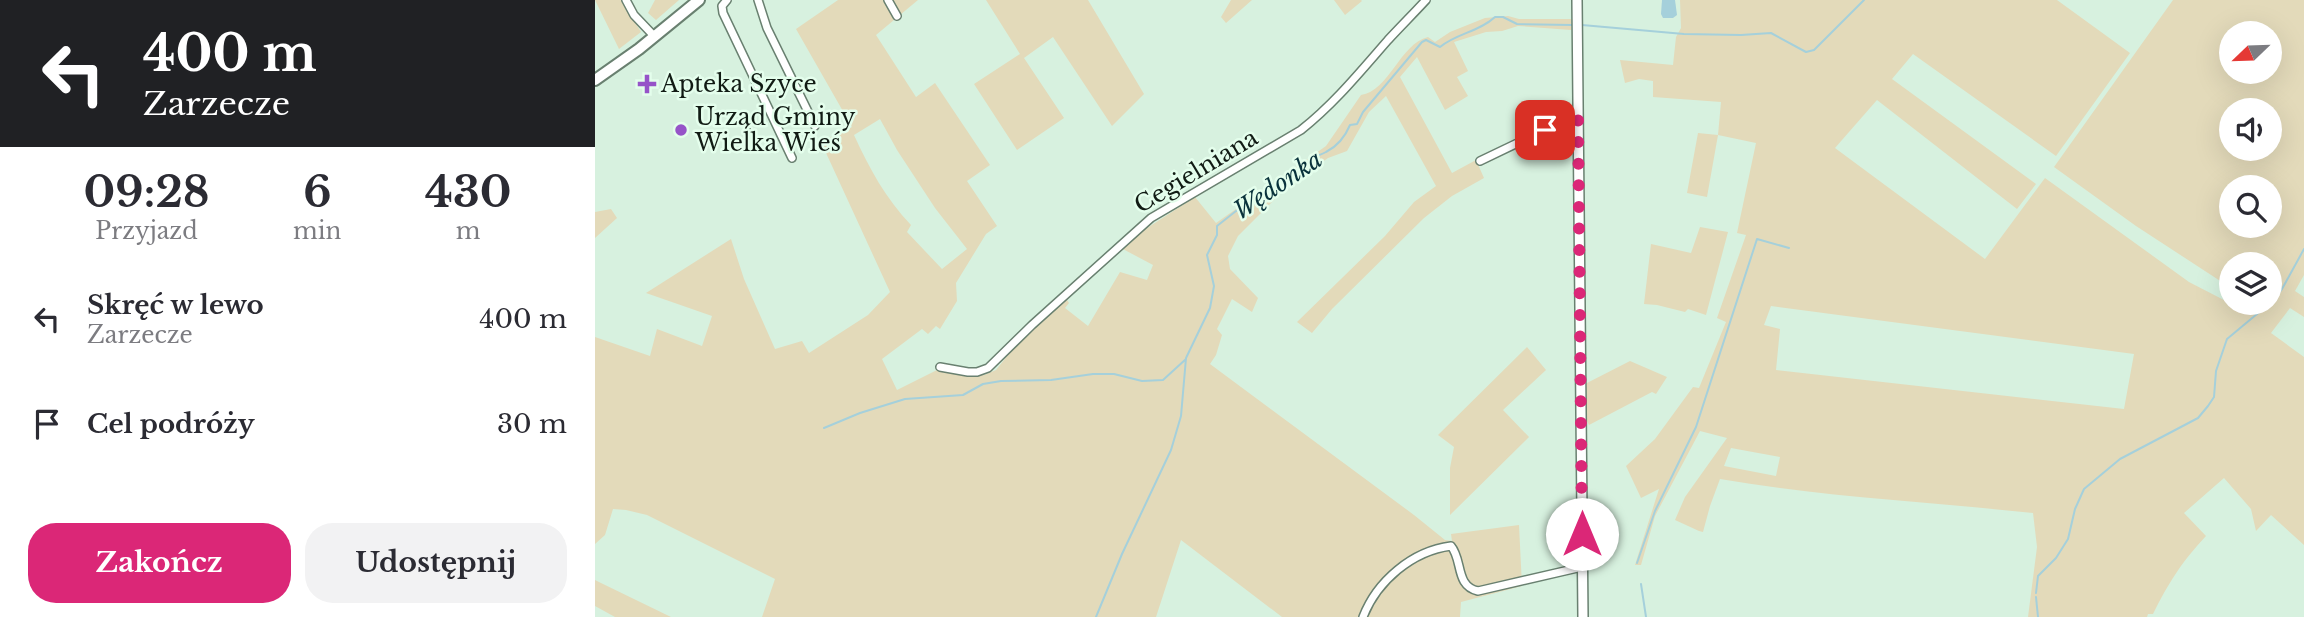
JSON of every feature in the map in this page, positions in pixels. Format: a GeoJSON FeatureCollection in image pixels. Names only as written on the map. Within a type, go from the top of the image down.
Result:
{"type":"FeatureCollection","features":[{"type":"Feature","properties":{"kind":"main road"},"geometry":{"type":"LineString","coordinates":[[595,80],[655,37],[699,0]]}},
{"type":"Feature","properties":{"kind":"street"},"geometry":{"type":"LineString","coordinates":[[626,0],[634,15],[655,37]]}},
{"type":"Feature","properties":{"kind":"street"},"geometry":{"type":"LineString","coordinates":[[727,0],[722,6],[723,13],[792,158]]}},
{"type":"Feature","properties":{"kind":"street"},"geometry":{"type":"LineString","coordinates":[[758,0],[767,28],[815,127]]}},
{"type":"Feature","properties":{"kind":"street"},"geometry":{"type":"LineString","coordinates":[[888,0],[897,16]]}},
{"type":"Feature","properties":{"kind":"street","name":"Cegielniana"},"geometry":{"type":"LineString","coordinates":[[940,367],[968,372],[988,368],[1151,218],[1301,130],[1318,117],[1349,87],[1426,0]]}},
{"type":"Feature","properties":{"kind":"street"},"geometry":{"type":"LineString","coordinates":[[1577,0],[1583,617]]}},
{"type":"Feature","properties":{"kind":"street"},"geometry":{"type":"LineString","coordinates":[[1480,161],[1578,114]]}},
{"type":"Feature","properties":{"kind":"street"},"geometry":{"type":"LineString","coordinates":[[1363,617],[1391,573],[1440,547],[1451,546],[1455,550],[1461,577],[1466,586],[1478,591],[1582,567]]}},
{"type":"Feature","properties":{"kind":"shaded area"},"geometry":{"type":"Polygon","coordinates":[[[595,0],[621,0],[641,32],[619,49],[595,0]]]}},
{"type":"Feature","properties":{"kind":"shaded area"},"geometry":{"type":"Polygon","coordinates":[[[655,0],[679,0],[656,20],[648,13],[655,0]]]}},
{"type":"Feature","properties":{"kind":"shaded area"},"geometry":{"type":"Polygon","coordinates":[[[838,0],[918,0],[876,35],[916,97],[935,83],[990,165],[967,181],[997,226],[986,234],[956,283],[957,301],[940,329],[936,326],[928,334],[922,329],[882,359],[897,390],[937,370],[984,375],[996,370],[1019,341],[1067,300],[1069,303],[1065,308],[1088,326],[1120,272],[1147,280],[1153,265],[1121,248],[1195,197],[1216,223],[1326,146],[1361,95],[1371,92],[1379,85],[1418,41],[1428,37],[1435,42],[1450,32],[1485,18],[1508,16],[1519,19],[1571,19],[1571,30],[1518,26],[1454,42],[1468,71],[1457,77],[1468,96],[1445,110],[1417,57],[1400,77],[1452,173],[1476,160],[1484,178],[1452,196],[1424,218],[1332,309],[1312,333],[1297,322],[1385,236],[1414,202],[1436,186],[1386,96],[1369,112],[1347,151],[1328,158],[1286,188],[1238,236],[1228,256],[1230,269],[1258,298],[1252,312],[1232,299],[1217,329],[1222,335],[1216,355],[1210,364],[1445,540],[1452,541],[1451,534],[1519,525],[1522,586],[1461,602],[1460,617],[1282,617],[1181,540],[1156,617],[762,617],[775,579],[647,515],[613,509],[605,535],[595,544],[595,337],[650,356],[657,329],[702,346],[712,316],[646,293],[731,239],[744,279],[775,349],[802,341],[809,353],[868,315],[890,292],[821,142],[852,127],[796,29],[838,0]],[[880,119],[854,135],[879,183],[911,225],[907,232],[942,269],[967,249],[935,208],[880,119]]]}},
{"type":"Feature","properties":{"kind":"shaded area"},"geometry":{"type":"Polygon","coordinates":[[[986,0],[1088,0],[1144,94],[1112,126],[1053,37],[1024,58],[1064,118],[1017,150],[974,84],[1020,54],[986,0]]]}},
{"type":"Feature","properties":{"kind":"shaded area"},"geometry":{"type":"Polygon","coordinates":[[[1231,0],[1252,0],[1226,23],[1221,17],[1231,0]]]}},
{"type":"Feature","properties":{"kind":"shaded area"},"geometry":{"type":"Polygon","coordinates":[[[1334,0],[1361,0],[1362,1],[1345,15],[1334,0]]]}},
{"type":"Feature","properties":{"kind":"shaded area"},"geometry":{"type":"Polygon","coordinates":[[[1680,0],[2057,0],[2130,53],[2056,156],[1913,54],[1892,79],[2036,184],[2017,209],[1877,100],[1835,148],[1985,259],[2045,178],[2189,282],[2219,297],[2219,315],[2282,315],[2282,252],[2219,252],[2219,280],[2136,226],[2054,167],[2173,0],[2304,0],[2304,275],[2295,291],[2304,297],[2304,317],[2290,308],[2271,333],[2304,357],[2304,545],[2271,515],[2256,531],[2251,509],[2224,478],[2184,513],[2206,536],[2176,573],[2153,614],[2148,614],[2147,617],[2028,617],[2037,547],[2033,513],[1837,495],[1720,479],[1703,532],[1675,520],[1685,497],[1727,438],[1700,431],[1655,516],[1641,565],[1635,565],[1659,489],[1641,498],[1626,466],[1655,439],[1693,387],[1699,388],[1726,322],[1717,318],[1746,235],[1737,233],[1756,143],[1718,135],[1721,102],[1653,97],[1653,81],[1639,79],[1625,83],[1620,60],[1673,65],[1676,37],[1681,28],[1680,0]],[[1771,306],[1764,325],[1780,329],[1776,370],[2124,409],[2134,354],[1771,306]],[[1731,448],[1724,466],[1776,476],[1780,457],[1731,448]]]}},
{"type":"Feature","properties":{"kind":"shaded area"},"geometry":{"type":"Polygon","coordinates":[[[1698,133],[1718,135],[1707,197],[1687,193],[1698,133]]]}},
{"type":"Feature","properties":{"kind":"shaded area"},"geometry":{"type":"Polygon","coordinates":[[[611,209],[617,218],[595,238],[595,212],[611,209]]]}},
{"type":"Feature","properties":{"kind":"shaded area"},"geometry":{"type":"Polygon","coordinates":[[[1700,227],[1728,232],[1706,315],[1688,309],[1685,312],[1644,304],[1651,244],[1691,253],[1700,227]]]}},
{"type":"Feature","properties":{"kind":"shaded area"},"geometry":{"type":"Polygon","coordinates":[[[1527,347],[1546,370],[1503,410],[1529,437],[1450,515],[1450,468],[1454,447],[1438,435],[1527,347]]]}},
{"type":"Feature","properties":{"kind":"shaded area"},"geometry":{"type":"Polygon","coordinates":[[[1630,361],[1667,377],[1656,394],[1652,392],[1589,425],[1586,419],[1585,384],[1630,361]]]}},
{"type":"Feature","properties":{"kind":"shaded area"},"geometry":{"type":"Polygon","coordinates":[[[595,580],[671,617],[615,617],[595,606],[595,580]]]}},
{"type":"Feature","properties":{"kind":"water"},"geometry":{"type":"Polygon","coordinates":[[[1662,0],[1675,0],[1677,15],[1663,18],[1662,0]]]}},
{"type":"Feature","properties":{"kind":"waterway","name":"Wędonka"},"geometry":{"type":"LineString","coordinates":[[1582,25],[1684,34],[1771,33],[1806,52],[1814,50],[1864,0]]}},
{"type":"Feature","properties":{"kind":"waterway","name":"Wędonka"},"geometry":{"type":"LineString","coordinates":[[1096,617],[1171,450],[1181,416],[1186,358],[1210,308],[1214,286],[1207,255],[1217,235],[1217,226],[1236,211],[1255,203],[1258,197],[1283,185],[1289,175],[1308,166],[1313,158],[1338,144],[1350,125],[1357,124],[1363,112],[1422,42],[1426,40],[1440,47],[1495,17],[1503,17],[1517,24],[1572,25]]}},
{"type":"Feature","properties":{"kind":"waterway"},"geometry":{"type":"LineString","coordinates":[[1637,563],[1655,511],[1696,427],[1757,239],[1789,248]]}},
{"type":"Feature","properties":{"kind":"waterway"},"geometry":{"type":"LineString","coordinates":[[2036,593],[2038,576],[2056,558],[2068,539],[2075,509],[2084,489],[2120,459],[2198,418],[2214,397],[2216,371],[2227,339],[2269,304],[2282,289],[2304,249]]}},
{"type":"Feature","properties":{"kind":"waterway"},"geometry":{"type":"LineString","coordinates":[[824,428],[905,399],[963,395],[983,384],[1001,381],[1051,380],[1093,374],[1114,374],[1142,381],[1163,380],[1186,359]]}},
{"type":"Feature","properties":{"kind":"waterway"},"geometry":{"type":"LineString","coordinates":[[1641,584],[1646,617]]}},
{"type":"Feature","properties":{"kind":"waterway"},"geometry":{"type":"LineString","coordinates":[[2036,597],[2038,617]]}},
{"type":"Feature","properties":{"kind":"place","name":"Apteka Szyce"},"geometry":{"type":"Point","coordinates":[647,84]}},
{"type":"Feature","properties":{"kind":"place","name":"Urząd Gminy Wielka Wieś"},"geometry":{"type":"Point","coordinates":[681,130]}},
{"type":"Feature","properties":{"kind":"route"},"geometry":{"type":"LineString","coordinates":[[1545,130],[1578,114],[1582,534]]}}]}
